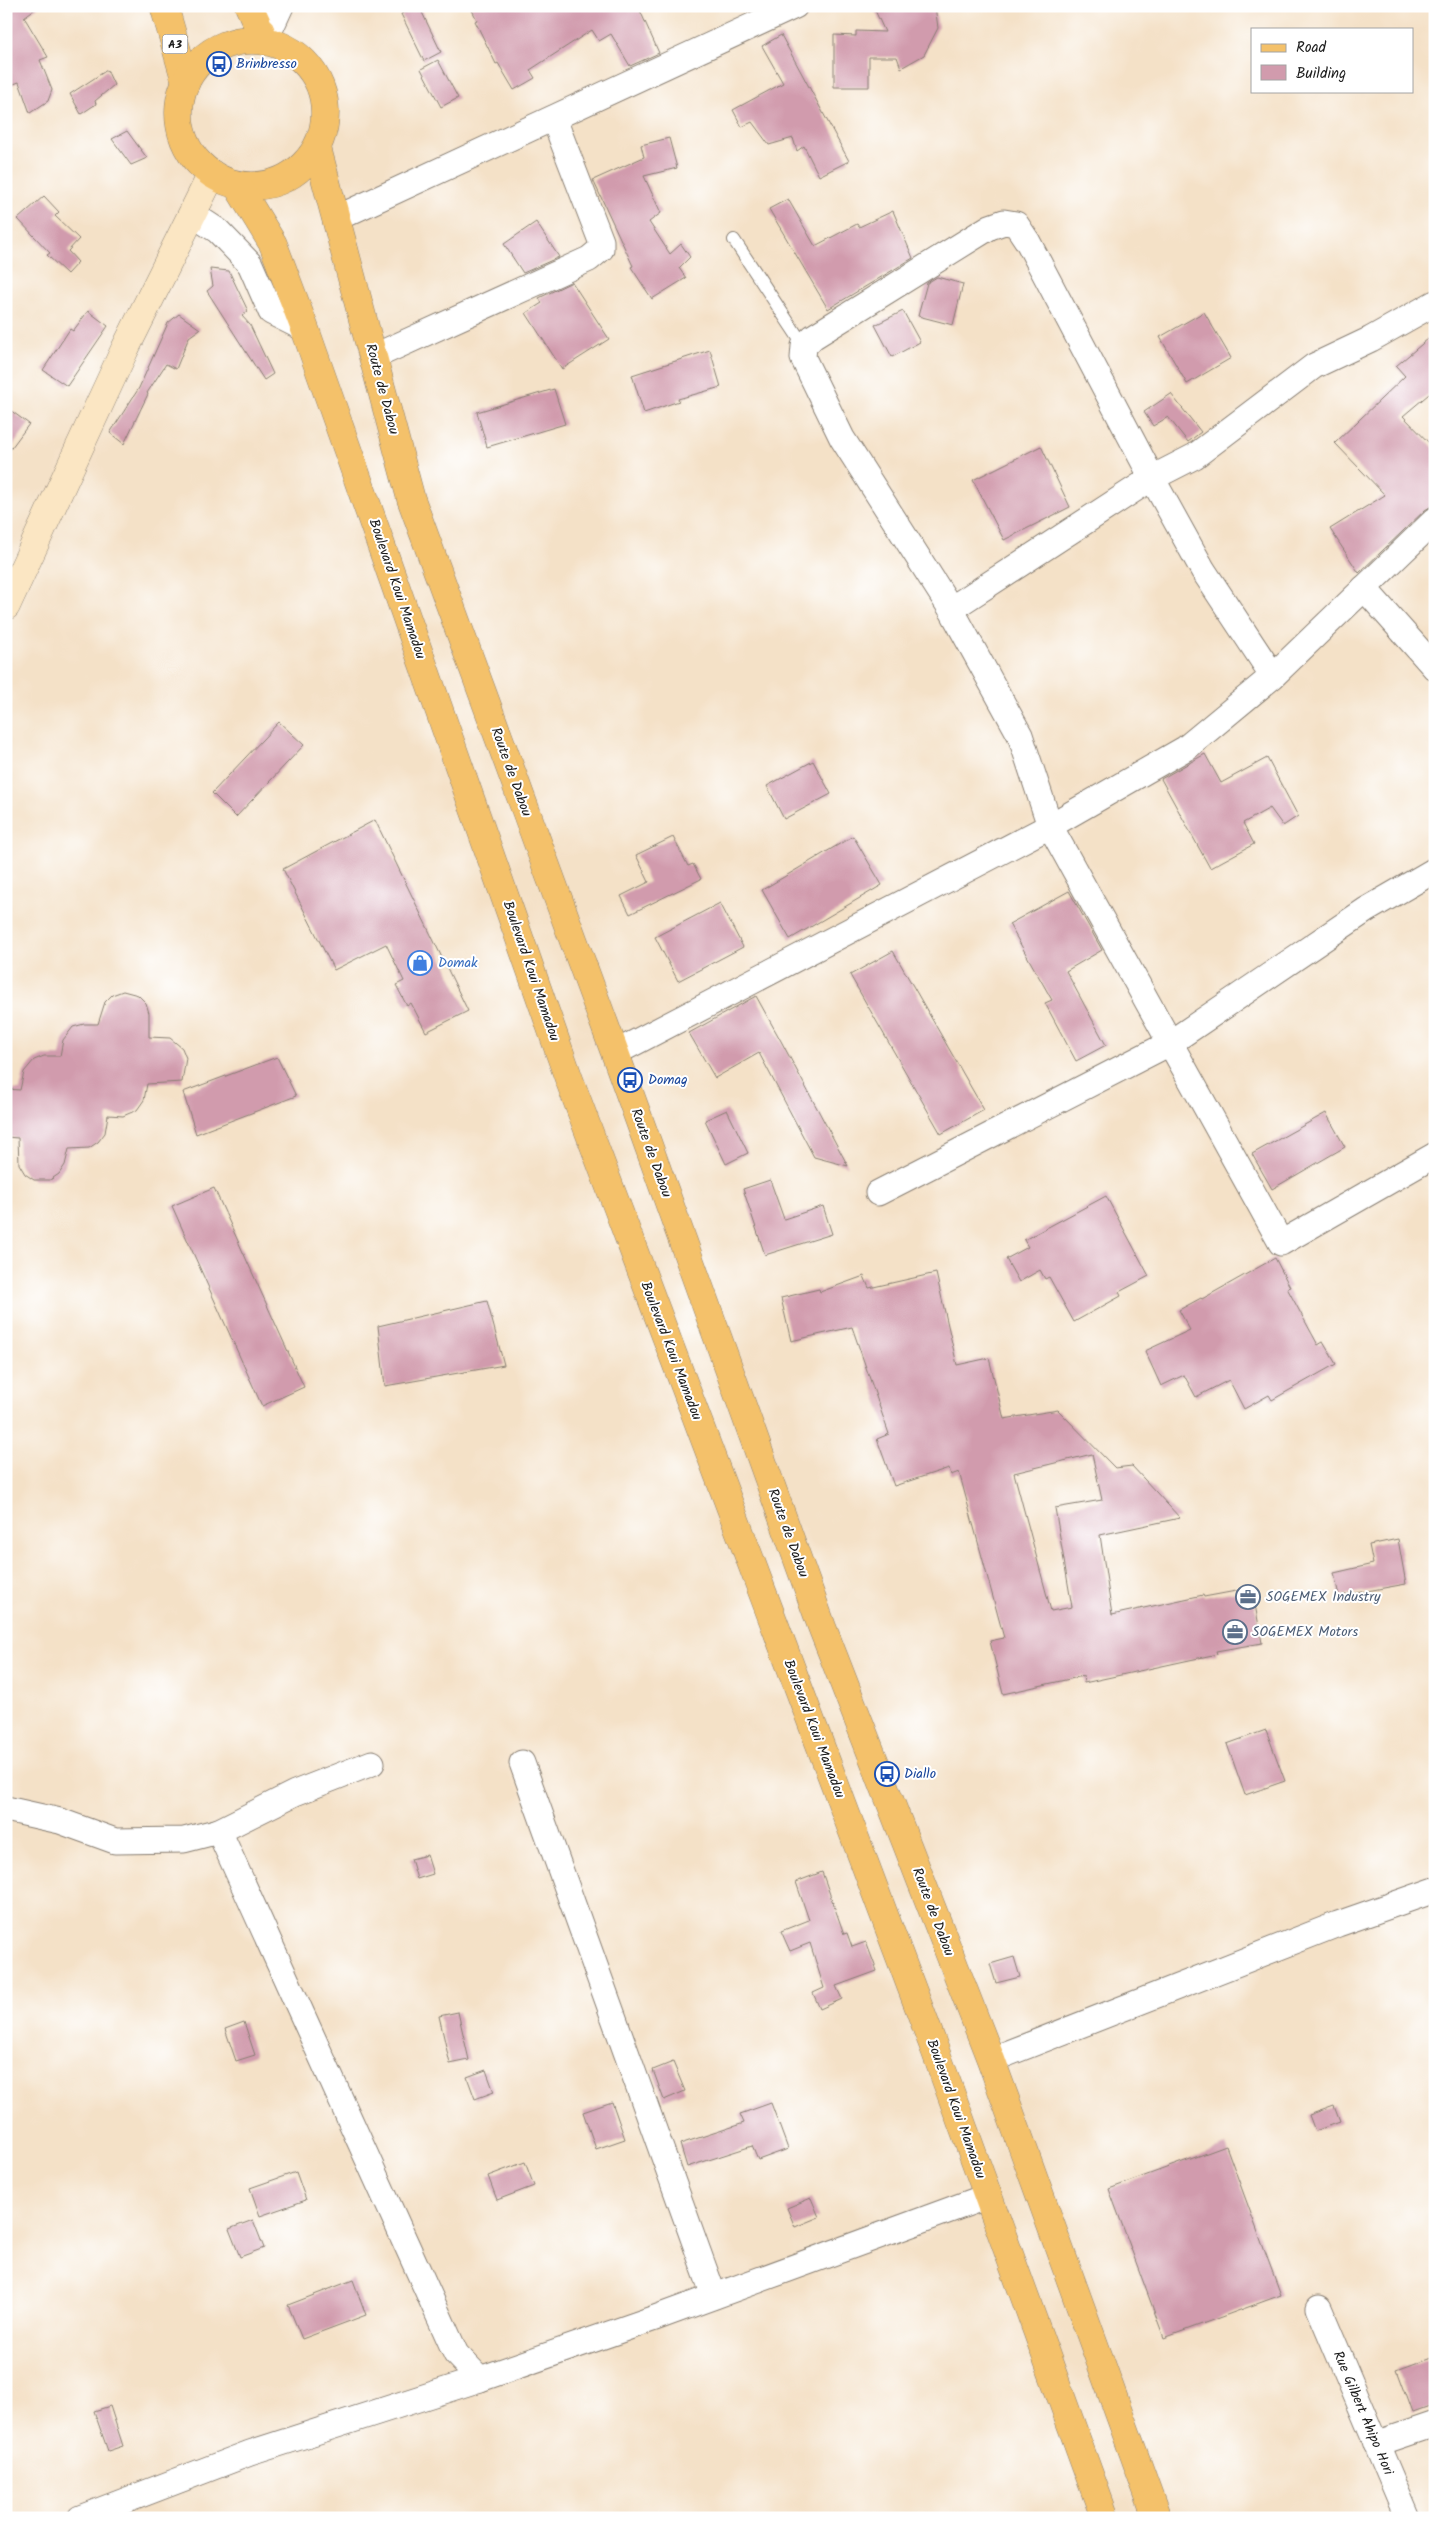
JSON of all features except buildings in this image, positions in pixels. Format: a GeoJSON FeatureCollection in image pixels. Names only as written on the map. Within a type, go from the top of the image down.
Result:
{"type":"FeatureCollection","features":[{"type":"Feature","properties":{"kind":"main road","name":"A3"},"geometry":{"type":"LineString","coordinates":[[164,6],[186,82]]}},
{"type":"Feature","properties":{"kind":"main road"},"geometry":{"type":"LineString","coordinates":[[249,6],[265,41]]}},
{"type":"Feature","properties":{"kind":"main road"},"geometry":{"type":"LineString","coordinates":[[241,41],[265,41],[286,49],[305,63],[318,82],[324,104],[324,126],[317,148],[302,167],[283,180],[260,186],[237,185],[212,174],[196,160],[185,143],[180,123],[180,102],[186,82],[199,63],[218,48],[241,41]]}},
{"type":"Feature","properties":{"kind":"main road","name":"Route de Dabou"},"geometry":{"type":"LineString","coordinates":[[317,148],[411,500],[615,1053],[822,1627],[991,2060]]}},
{"type":"Feature","properties":{"kind":"main road","name":"Boulevard Koui Mamadou"},"geometry":{"type":"LineString","coordinates":[[237,185],[273,244],[305,329],[569,1080],[988,2196],[1105,2518]]}},
{"type":"Feature","properties":{"kind":"main road"},"geometry":{"type":"LineString","coordinates":[[991,2060],[1157,2518]]}},
{"type":"Feature","properties":{"kind":"street"},"geometry":{"type":"LineString","coordinates":[[265,41],[281,6]]}},
{"type":"Feature","properties":{"kind":"street"},"geometry":{"type":"LineString","coordinates":[[337,218],[795,6]]}},
{"type":"Feature","properties":{"kind":"street"},"geometry":{"type":"LineString","coordinates":[[373,357],[589,259],[602,250],[601,241],[554,119]]}},
{"type":"Feature","properties":{"kind":"street"},"geometry":{"type":"LineString","coordinates":[[6,606],[125,349],[212,174]]}},
{"type":"Feature","properties":{"kind":"street"},"geometry":{"type":"LineString","coordinates":[[192,214],[218,232],[250,264],[271,312],[305,329]]}},
{"type":"Feature","properties":{"kind":"street"},"geometry":{"type":"LineString","coordinates":[[1272,676],[1203,570],[1152,478],[1028,242],[1016,224],[1004,222],[990,227],[813,337],[804,346],[803,358],[842,438],[951,609],[1020,735],[1050,826],[1281,1243],[1435,1155]]}},
{"type":"Feature","properties":{"kind":"street"},"geometry":{"type":"LineString","coordinates":[[951,609],[1152,478],[1195,456],[1314,366],[1371,339],[1435,303]]}},
{"type":"Feature","properties":{"kind":"street"},"geometry":{"type":"LineString","coordinates":[[615,1053],[1050,826],[1186,748],[1272,676],[1435,520]]}},
{"type":"Feature","properties":{"kind":"street"},"geometry":{"type":"LineString","coordinates":[[1364,588],[1435,668]]}},
{"type":"Feature","properties":{"kind":"street"},"geometry":{"type":"LineString","coordinates":[[878,1194],[1170,1043],[1366,910],[1435,870]]}},
{"type":"Feature","properties":{"kind":"street"},"geometry":{"type":"LineString","coordinates":[[6,1809],[60,1821],[115,1841],[184,1840],[219,1831],[296,1793],[372,1763]]}},
{"type":"Feature","properties":{"kind":"street"},"geometry":{"type":"LineString","coordinates":[[522,1763],[714,2296]]}},
{"type":"Feature","properties":{"kind":"street"},"geometry":{"type":"LineString","coordinates":[[219,1831],[456,2354],[480,2379]]}},
{"type":"Feature","properties":{"kind":"street"},"geometry":{"type":"LineString","coordinates":[[991,2060],[1338,1924],[1435,1890]]}},
{"type":"Feature","properties":{"kind":"street"},"geometry":{"type":"LineString","coordinates":[[80,2518],[250,2452],[480,2379],[988,2196]]}},
{"type":"Feature","properties":{"kind":"street","name":"Rue Gilbert Ahipo Hori"},"geometry":{"type":"LineString","coordinates":[[1319,2308],[1408,2518]]}},
{"type":"Feature","properties":{"kind":"street"},"geometry":{"type":"LineString","coordinates":[[1376,2444],[1435,2424]]}},
{"type":"Feature","properties":{"kind":"lane"},"geometry":{"type":"LineString","coordinates":[[734,240],[804,346]]}},
{"type":"Feature","properties":{"kind":"place","name":"Brinbresso"},"geometry":{"type":"Point","coordinates":[219,64]}},
{"type":"Feature","properties":{"kind":"place","name":"Domak"},"geometry":{"type":"Point","coordinates":[420,963]}},
{"type":"Feature","properties":{"kind":"place","name":"Domag"},"geometry":{"type":"Point","coordinates":[630,1080]}},
{"type":"Feature","properties":{"kind":"place","name":"SOGEMEX Industry"},"geometry":{"type":"Point","coordinates":[1248,1597]}},
{"type":"Feature","properties":{"kind":"place","name":"SOGEMEX Motors"},"geometry":{"type":"Point","coordinates":[1235,1632]}},
{"type":"Feature","properties":{"kind":"place","name":"Diallo"},"geometry":{"type":"Point","coordinates":[887,1774]}}]}
